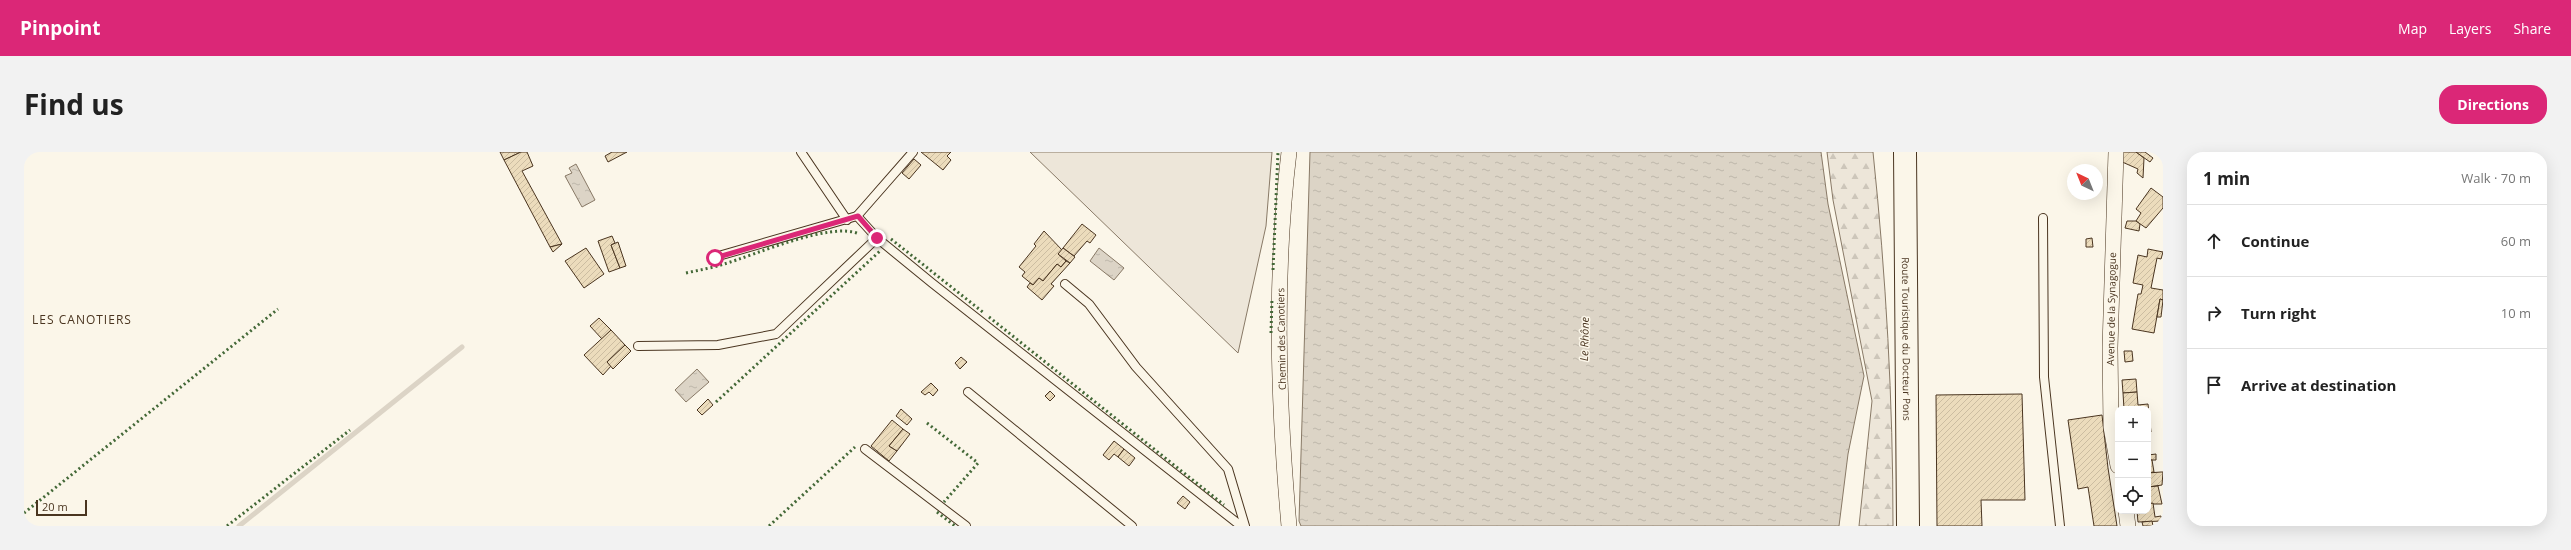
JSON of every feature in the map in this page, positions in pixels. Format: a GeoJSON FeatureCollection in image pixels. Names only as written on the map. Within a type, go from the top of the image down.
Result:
{"type":"FeatureCollection","features":[{"type":"Feature","properties":{"kind":"highway","name":"Route Touristique du Docteur Pons"},"geometry":{"type":"LineString","coordinates":[[1904,152],[1908,526]]}},
{"type":"Feature","properties":{"kind":"street","name":"Chemin des Canotiers"},"geometry":{"type":"LineString","coordinates":[[1289,152],[1279,292],[1284,465],[1289,526]]}},
{"type":"Feature","properties":{"kind":"street","name":"Avenue de la Synagogue"},"geometry":{"type":"LineString","coordinates":[[2115,449],[2111,427],[2110,348],[2116,152]]}},
{"type":"Feature","properties":{"kind":"street"},"geometry":{"type":"LineString","coordinates":[[2126,514],[2128,526]]}},
{"type":"Feature","properties":{"kind":"lane"},"geometry":{"type":"LineString","coordinates":[[801,152],[847,220]]}},
{"type":"Feature","properties":{"kind":"lane"},"geometry":{"type":"LineString","coordinates":[[715,258],[858,216],[913,152]]}},
{"type":"Feature","properties":{"kind":"lane"},"geometry":{"type":"LineString","coordinates":[[858,216],[877,238],[1241,526]]}},
{"type":"Feature","properties":{"kind":"lane"},"geometry":{"type":"LineString","coordinates":[[2043,218],[2044,377],[2060,526]]}},
{"type":"Feature","properties":{"kind":"lane"},"geometry":{"type":"LineString","coordinates":[[638,346],[718,345],[776,334],[877,238]]}},
{"type":"Feature","properties":{"kind":"lane"},"geometry":{"type":"LineString","coordinates":[[1065,284],[1089,304],[1136,367],[1228,469],[1245,526]]}},
{"type":"Feature","properties":{"kind":"lane"},"geometry":{"type":"LineString","coordinates":[[968,392],[1132,526]]}},
{"type":"Feature","properties":{"kind":"lane"},"geometry":{"type":"LineString","coordinates":[[865,449],[966,526]]}},
{"type":"Feature","properties":{"kind":"green space"},"geometry":{"type":"Polygon","coordinates":[[[1030,152],[1272,152],[1266,226],[1238,353],[1030,152]]]}},
{"type":"Feature","properties":{"kind":"green space"},"geometry":{"type":"Polygon","coordinates":[[[1827,152],[1873,152],[1882,245],[1888,339],[1892,432],[1893,526],[1859,526],[1872,401],[1833,200],[1827,152]]]}},
{"type":"Feature","properties":{"kind":"water","name":"Le Rhône"},"geometry":{"type":"Polygon","coordinates":[[[1310,152],[1821,152],[1828,204],[1864,376],[1848,454],[1839,526],[1301,526],[1299,521],[1310,152]]]}},
{"type":"Feature","properties":{"kind":"water"},"geometry":{"type":"Polygon","coordinates":[[[576,164],[595,200],[582,207],[565,176],[572,173],[569,168],[576,164]]]}},
{"type":"Feature","properties":{"kind":"water"},"geometry":{"type":"Polygon","coordinates":[[[1099,248],[1124,268],[1114,280],[1090,261],[1099,248]]]}},
{"type":"Feature","properties":{"kind":"water"},"geometry":{"type":"Polygon","coordinates":[[[697,369],[709,382],[686,402],[675,390],[697,369]]]}},
{"type":"Feature","properties":{"kind":"building"},"geometry":{"type":"Polygon","coordinates":[[[500,152],[521,152],[504,160],[500,152]]]}},
{"type":"Feature","properties":{"kind":"building"},"geometry":{"type":"Polygon","coordinates":[[[521,152],[527,152],[533,166],[522,171],[562,244],[550,247],[504,160],[521,152]]]}},
{"type":"Feature","properties":{"kind":"building"},"geometry":{"type":"Polygon","coordinates":[[[612,152],[627,152],[608,162],[605,156],[612,152]]]}},
{"type":"Feature","properties":{"kind":"building"},"geometry":{"type":"Polygon","coordinates":[[[921,152],[951,152],[947,156],[951,160],[943,170],[921,152]]]}},
{"type":"Feature","properties":{"kind":"building"},"geometry":{"type":"Polygon","coordinates":[[[2121,152],[2136,152],[2144,158],[2143,178],[2137,173],[2138,169],[2120,161],[2121,152]]]}},
{"type":"Feature","properties":{"kind":"building"},"geometry":{"type":"Polygon","coordinates":[[[2136,152],[2145,152],[2153,158],[2150,162],[2136,152]]]}},
{"type":"Feature","properties":{"kind":"building"},"geometry":{"type":"Polygon","coordinates":[[[914,159],[921,165],[909,179],[902,173],[914,159]]]}},
{"type":"Feature","properties":{"kind":"building"},"geometry":{"type":"Polygon","coordinates":[[[2151,188],[2163,197],[2163,208],[2146,228],[2136,221],[2141,213],[2136,209],[2151,188]]]}},
{"type":"Feature","properties":{"kind":"building"},"geometry":{"type":"Polygon","coordinates":[[[2127,221],[2136,221],[2140,224],[2139,231],[2125,228],[2127,221]]]}},
{"type":"Feature","properties":{"kind":"building"},"geometry":{"type":"Polygon","coordinates":[[[1082,224],[1096,235],[1090,243],[1087,241],[1074,256],[1063,248],[1082,224]]]}},
{"type":"Feature","properties":{"kind":"building"},"geometry":{"type":"Polygon","coordinates":[[[1044,231],[1062,250],[1058,254],[1066,261],[1061,267],[1057,264],[1043,281],[1039,278],[1033,285],[1022,276],[1025,272],[1019,267],[1036,246],[1034,244],[1044,231]]]}},
{"type":"Feature","properties":{"kind":"building"},"geometry":{"type":"Polygon","coordinates":[[[612,236],[615,243],[611,245],[620,268],[609,272],[598,241],[612,236]]]}},
{"type":"Feature","properties":{"kind":"building"},"geometry":{"type":"Polygon","coordinates":[[[2092,238],[2093,247],[2086,247],[2086,239],[2092,238]]]}},
{"type":"Feature","properties":{"kind":"building"},"geometry":{"type":"Polygon","coordinates":[[[618,242],[626,266],[620,268],[611,245],[618,242]]]}},
{"type":"Feature","properties":{"kind":"building"},"geometry":{"type":"Polygon","coordinates":[[[562,244],[553,252],[550,247],[562,244]]]}},
{"type":"Feature","properties":{"kind":"building"},"geometry":{"type":"Polygon","coordinates":[[[586,248],[604,274],[584,288],[565,261],[586,248]]]}},
{"type":"Feature","properties":{"kind":"building"},"geometry":{"type":"Polygon","coordinates":[[[1063,248],[1075,257],[1070,263],[1058,254],[1063,248]]]}},
{"type":"Feature","properties":{"kind":"building"},"geometry":{"type":"Polygon","coordinates":[[[2148,249],[2163,252],[2161,259],[2157,258],[2151,288],[2163,290],[2163,300],[2160,299],[2154,333],[2132,329],[2138,294],[2141,294],[2143,285],[2133,283],[2138,255],[2147,257],[2148,249]]]}},
{"type":"Feature","properties":{"kind":"building"},"geometry":{"type":"Polygon","coordinates":[[[1066,261],[1070,263],[1051,284],[1054,286],[1042,300],[1027,287],[1030,283],[1033,285],[1039,278],[1043,281],[1057,264],[1061,267],[1066,261]]]}},
{"type":"Feature","properties":{"kind":"building"},"geometry":{"type":"Polygon","coordinates":[[[2160,299],[2163,300],[2161,317],[2157,317],[2160,299]]]}},
{"type":"Feature","properties":{"kind":"building"},"geometry":{"type":"Polygon","coordinates":[[[599,318],[611,330],[602,339],[590,326],[599,318]]]}},
{"type":"Feature","properties":{"kind":"building"},"geometry":{"type":"Polygon","coordinates":[[[611,330],[625,345],[607,362],[611,366],[603,375],[584,355],[611,330]]]}},
{"type":"Feature","properties":{"kind":"building"},"geometry":{"type":"Polygon","coordinates":[[[625,345],[631,351],[613,369],[607,362],[625,345]]]}},
{"type":"Feature","properties":{"kind":"building"},"geometry":{"type":"Polygon","coordinates":[[[2124,351],[2132,351],[2133,361],[2125,362],[2124,351]]]}},
{"type":"Feature","properties":{"kind":"building"},"geometry":{"type":"Polygon","coordinates":[[[961,357],[967,362],[960,369],[955,363],[961,357]]]}},
{"type":"Feature","properties":{"kind":"building"},"geometry":{"type":"Polygon","coordinates":[[[2136,379],[2137,392],[2123,393],[2122,380],[2136,379]]]}},
{"type":"Feature","properties":{"kind":"building"},"geometry":{"type":"Polygon","coordinates":[[[931,383],[938,390],[933,396],[929,392],[925,395],[921,392],[931,383]]]}},
{"type":"Feature","properties":{"kind":"building"},"geometry":{"type":"Polygon","coordinates":[[[1050,391],[1055,396],[1050,401],[1045,396],[1050,391]]]}},
{"type":"Feature","properties":{"kind":"building"},"geometry":{"type":"Polygon","coordinates":[[[2137,392],[2138,405],[2148,404],[2148,406],[2124,406],[2123,393],[2137,392]]]}},
{"type":"Feature","properties":{"kind":"building"},"geometry":{"type":"Polygon","coordinates":[[[2022,394],[2025,500],[1981,500],[1982,526],[1937,526],[1936,395],[2022,394]]]}},
{"type":"Feature","properties":{"kind":"building"},"geometry":{"type":"Polygon","coordinates":[[[708,399],[713,405],[702,415],[697,410],[708,399]]]}},
{"type":"Feature","properties":{"kind":"building"},"geometry":{"type":"Polygon","coordinates":[[[901,409],[912,419],[907,425],[896,416],[901,409]]]}},
{"type":"Feature","properties":{"kind":"building"},"geometry":{"type":"Polygon","coordinates":[[[2102,415],[2117,526],[2094,526],[2088,487],[2078,489],[2068,420],[2102,415]]]}},
{"type":"Feature","properties":{"kind":"building"},"geometry":{"type":"Polygon","coordinates":[[[892,420],[903,429],[889,446],[897,451],[889,461],[871,446],[892,420]]]}},
{"type":"Feature","properties":{"kind":"building"},"geometry":{"type":"Polygon","coordinates":[[[903,429],[910,434],[897,451],[889,446],[903,429]]]}},
{"type":"Feature","properties":{"kind":"building"},"geometry":{"type":"Polygon","coordinates":[[[1114,441],[1124,449],[1118,457],[1114,454],[1109,460],[1103,455],[1114,441]]]}},
{"type":"Feature","properties":{"kind":"building"},"geometry":{"type":"Polygon","coordinates":[[[1124,449],[1135,458],[1129,466],[1118,457],[1124,449]]]}},
{"type":"Feature","properties":{"kind":"building"},"geometry":{"type":"Polygon","coordinates":[[[2156,454],[2156,460],[2151,460],[2151,455],[2156,454]]]}},
{"type":"Feature","properties":{"kind":"building"},"geometry":{"type":"Polygon","coordinates":[[[2151,460],[2152,460],[2154,472],[2151,472],[2151,460]]]}},
{"type":"Feature","properties":{"kind":"building"},"geometry":{"type":"Polygon","coordinates":[[[2163,472],[2162,485],[2151,487],[2151,473],[2163,472]]]}},
{"type":"Feature","properties":{"kind":"building"},"geometry":{"type":"Polygon","coordinates":[[[2158,486],[2162,504],[2151,504],[2151,487],[2158,486]]]}},
{"type":"Feature","properties":{"kind":"building"},"geometry":{"type":"Polygon","coordinates":[[[1183,496],[1190,502],[1185,509],[1177,503],[1183,496]]]}},
{"type":"Feature","properties":{"kind":"building"},"geometry":{"type":"Polygon","coordinates":[[[2151,503],[2153,503],[2155,517],[2161,516],[2162,521],[2138,522],[2137,514],[2151,514],[2151,503]]]}},
{"type":"Feature","properties":{"kind":"building"},"geometry":{"type":"Polygon","coordinates":[[[2152,521],[2153,526],[2143,526],[2142,522],[2152,521]]]}},
{"type":"Feature","properties":{"kind":"waterway"},"geometry":{"type":"LineString","coordinates":[[239,526],[462,347]]}},
{"type":"Feature","properties":{"kind":"hedge"},"geometry":{"type":"LineString","coordinates":[[1273,270],[1278,152]]}},
{"type":"Feature","properties":{"kind":"hedge"},"geometry":{"type":"LineString","coordinates":[[686,273],[719,265],[812,235],[846,231],[859,234]]}},
{"type":"Feature","properties":{"kind":"hedge"},"geometry":{"type":"LineString","coordinates":[[891,239],[984,313]]}},
{"type":"Feature","properties":{"kind":"hedge"},"geometry":{"type":"LineString","coordinates":[[716,402],[880,251]]}},
{"type":"Feature","properties":{"kind":"hedge"},"geometry":{"type":"LineString","coordinates":[[1271,333],[1272,298]]}},
{"type":"Feature","properties":{"kind":"hedge"},"geometry":{"type":"LineString","coordinates":[[24,513],[278,309]]}},
{"type":"Feature","properties":{"kind":"hedge"},"geometry":{"type":"LineString","coordinates":[[989,317],[1224,505]]}},
{"type":"Feature","properties":{"kind":"hedge"},"geometry":{"type":"LineString","coordinates":[[927,423],[978,463],[944,502]]}},
{"type":"Feature","properties":{"kind":"hedge"},"geometry":{"type":"LineString","coordinates":[[227,526],[350,430]]}},
{"type":"Feature","properties":{"kind":"hedge"},"geometry":{"type":"LineString","coordinates":[[769,526],[855,447]]}},
{"type":"Feature","properties":{"kind":"hedge"},"geometry":{"type":"LineString","coordinates":[[937,512],[955,526]]}},
{"type":"Feature","properties":{"kind":"district","name":"LES CANOTIERS"},"geometry":{"type":"Point","coordinates":[82,319]}},
{"type":"Feature","properties":{"kind":"route"},"geometry":{"type":"LineString","coordinates":[[715,258],[858,216],[877,238]]}}]}
